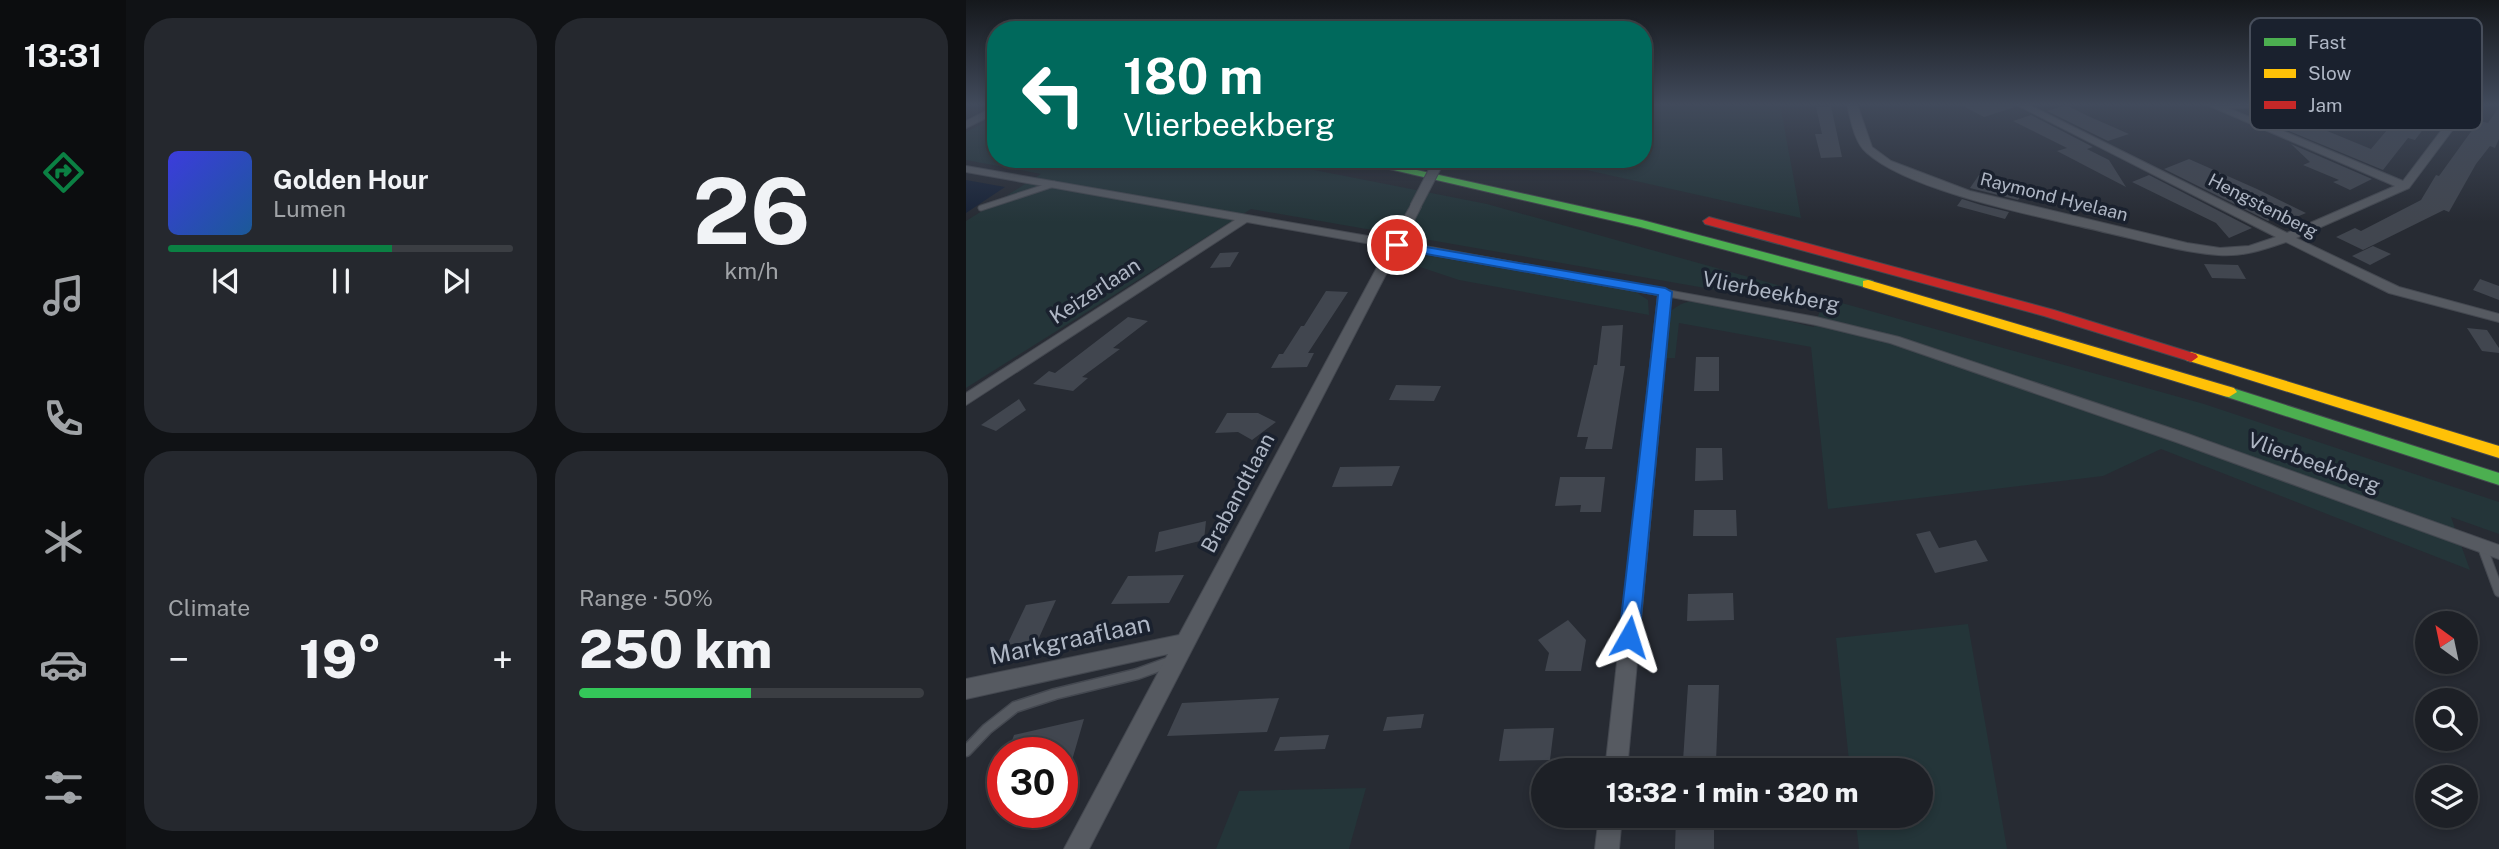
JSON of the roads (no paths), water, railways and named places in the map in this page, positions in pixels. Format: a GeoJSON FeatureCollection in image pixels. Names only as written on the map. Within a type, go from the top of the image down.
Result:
{"type":"FeatureCollection","features":[{"type":"Feature","properties":{"kind":"highway"},"geometry":{"type":"LineString","coordinates":[[1393,168],[1548,201],[1852,280],[2266,403],[2499,479]]}},
{"type":"Feature","properties":{"kind":"highway"},"geometry":{"type":"LineString","coordinates":[[1697,219],[2049,313],[2499,452]]}},
{"type":"Feature","properties":{"kind":"street","name":"Raymond Hyelaan"},"geometry":{"type":"LineString","coordinates":[[1866,144],[1868,150],[1888,166],[1939,186],[2187,247],[2220,251],[2250,250],[2288,237],[2404,186]]}},
{"type":"Feature","properties":{"kind":"street","name":"Hengstenberg"},"geometry":{"type":"LineString","coordinates":[[2100,144],[2394,290],[2499,318]]}},
{"type":"Feature","properties":{"kind":"street"},"geometry":{"type":"LineString","coordinates":[[2305,144],[2404,186],[2435,144]]}},
{"type":"Feature","properties":{"kind":"street","name":"Brabandtlaan"},"geometry":{"type":"LineString","coordinates":[[1076,849],[1435,168]]}},
{"type":"Feature","properties":{"kind":"street","name":"Vlierbeekberg"},"geometry":{"type":"LineString","coordinates":[[966,169],[1247,217],[1816,321],[1957,359],[2499,552]]}},
{"type":"Feature","properties":{"kind":"street","name":"Keizerlaan"},"geometry":{"type":"LineString","coordinates":[[966,400],[1247,217]]}},
{"type":"Feature","properties":{"kind":"street"},"geometry":{"type":"LineString","coordinates":[[1617,758],[1665,292]]}},
{"type":"Feature","properties":{"kind":"street","name":"Markgraaflaan"},"geometry":{"type":"LineString","coordinates":[[966,689],[1180,651]]}},
{"type":"Feature","properties":{"kind":"street"},"geometry":{"type":"LineString","coordinates":[[1608,849],[1610,828]]}},
{"type":"Feature","properties":{"kind":"lane"},"geometry":{"type":"LineString","coordinates":[[981,208],[1054,184]]}},
{"type":"Feature","properties":{"kind":"lane"},"geometry":{"type":"LineString","coordinates":[[2482,546],[2499,592]]}},
{"type":"Feature","properties":{"kind":"lane"},"geometry":{"type":"LineString","coordinates":[[966,751],[987,729],[1015,707],[1055,694],[1137,674],[1180,651]]}},
{"type":"Feature","properties":{"kind":"water"},"geometry":{"type":"Polygon","coordinates":[[[966,180],[1005,187],[966,213],[966,180]]]}}]}
